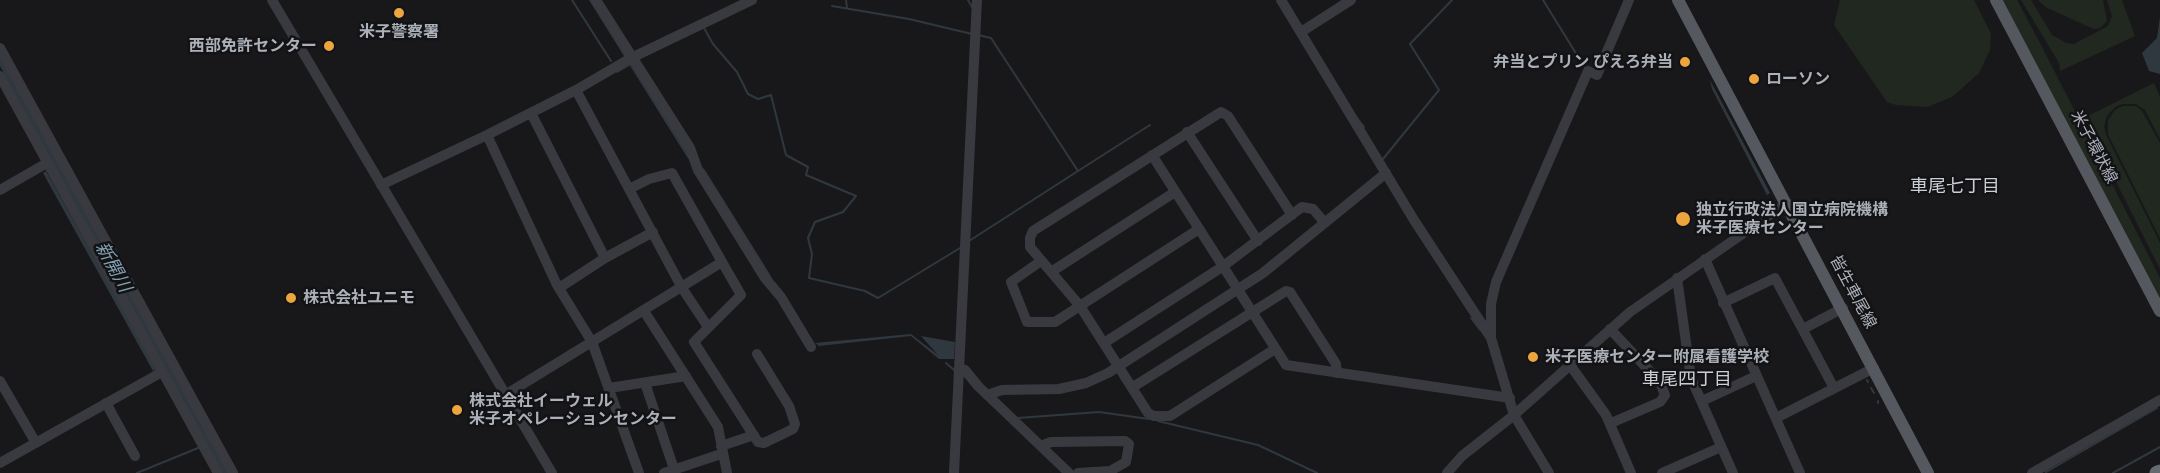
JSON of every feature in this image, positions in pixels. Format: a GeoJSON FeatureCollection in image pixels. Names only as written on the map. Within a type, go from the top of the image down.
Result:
{"type":"FeatureCollection","features":[{"type":"Feature","properties":{"kind":"main road","name":"皆生車尾線"},"geometry":{"type":"LineString","coordinates":[[1678,0],[1928,473]]}},
{"type":"Feature","properties":{"kind":"main road","name":"米子環状線"},"geometry":{"type":"LineString","coordinates":[[1996,0],[2160,311]]}},
{"type":"Feature","properties":{"kind":"street"},"geometry":{"type":"LineString","coordinates":[[272,0],[552,473]]}},
{"type":"Feature","properties":{"kind":"street"},"geometry":{"type":"LineString","coordinates":[[596,0],[631,60],[693,156],[698,170],[811,347]]}},
{"type":"Feature","properties":{"kind":"street"},"geometry":{"type":"LineString","coordinates":[[381,185],[487,135],[752,0]]}},
{"type":"Feature","properties":{"kind":"street"},"geometry":{"type":"LineString","coordinates":[[1281,0],[1386,173],[1491,338],[1510,398],[1519,411],[1549,473]]}},
{"type":"Feature","properties":{"kind":"street"},"geometry":{"type":"LineString","coordinates":[[1301,32],[1351,0]]}},
{"type":"Feature","properties":{"kind":"street"},"geometry":{"type":"LineString","coordinates":[[1491,338],[1491,304],[1496,282],[1588,71],[1597,75],[1629,0]]}},
{"type":"Feature","properties":{"kind":"street"},"geometry":{"type":"LineString","coordinates":[[954,473],[974,3]]}},
{"type":"Feature","properties":{"kind":"street"},"geometry":{"type":"LineString","coordinates":[[0,48],[233,473]]}},
{"type":"Feature","properties":{"kind":"street"},"geometry":{"type":"LineString","coordinates":[[0,76],[218,473]]}},
{"type":"Feature","properties":{"kind":"street"},"geometry":{"type":"LineString","coordinates":[[576,90],[682,288],[708,327]]}},
{"type":"Feature","properties":{"kind":"street"},"geometry":{"type":"LineString","coordinates":[[531,113],[605,258]]}},
{"type":"Feature","properties":{"kind":"street"},"geometry":{"type":"LineString","coordinates":[[1275,349],[1165,417],[1148,413],[1080,306],[1030,247],[1030,238],[1034,231],[1216,113],[1225,113],[1292,215]]}},
{"type":"Feature","properties":{"kind":"street"},"geometry":{"type":"LineString","coordinates":[[1187,132],[1258,242]]}},
{"type":"Feature","properties":{"kind":"street"},"geometry":{"type":"LineString","coordinates":[[487,135],[559,288],[592,342],[639,473]]}},
{"type":"Feature","properties":{"kind":"street"},"geometry":{"type":"LineString","coordinates":[[1152,155],[1286,365],[1510,398]]}},
{"type":"Feature","properties":{"kind":"street"},"geometry":{"type":"LineString","coordinates":[[0,190],[47,164]]}},
{"type":"Feature","properties":{"kind":"street"},"geometry":{"type":"LineString","coordinates":[[629,189],[649,179],[672,173],[741,295],[694,342],[759,443],[766,443],[795,426],[789,406],[757,354]]}},
{"type":"Feature","properties":{"kind":"street"},"geometry":{"type":"LineString","coordinates":[[987,395],[1002,390],[1059,389],[1096,379],[1237,290],[1280,260],[1386,173]]}},
{"type":"Feature","properties":{"kind":"street"},"geometry":{"type":"LineString","coordinates":[[1051,272],[1175,192]]}},
{"type":"Feature","properties":{"kind":"street"},"geometry":{"type":"LineString","coordinates":[[1447,473],[1477,443],[1519,411],[1630,312],[1787,203]]}},
{"type":"Feature","properties":{"kind":"street"},"geometry":{"type":"LineString","coordinates":[[1104,343],[1222,267],[1306,207],[1313,209],[1325,223]]}},
{"type":"Feature","properties":{"kind":"street"},"geometry":{"type":"LineString","coordinates":[[1041,261],[1011,282],[1027,322],[1055,322],[1199,230]]}},
{"type":"Feature","properties":{"kind":"street"},"geometry":{"type":"LineString","coordinates":[[559,288],[605,258],[653,232]]}},
{"type":"Feature","properties":{"kind":"street"},"geometry":{"type":"LineString","coordinates":[[1705,259],[1800,473]]}},
{"type":"Feature","properties":{"kind":"street"},"geometry":{"type":"LineString","coordinates":[[505,395],[722,262]]}},
{"type":"Feature","properties":{"kind":"street"},"geometry":{"type":"LineString","coordinates":[[1677,278],[1691,378],[1733,473]]}},
{"type":"Feature","properties":{"kind":"street"},"geometry":{"type":"LineString","coordinates":[[1723,303],[1775,278],[1834,388]]}},
{"type":"Feature","properties":{"kind":"street"},"geometry":{"type":"LineString","coordinates":[[1133,387],[1286,291],[1290,292],[1336,364],[1336,373]]}},
{"type":"Feature","properties":{"kind":"street"},"geometry":{"type":"LineString","coordinates":[[1803,329],[1843,309]]}},
{"type":"Feature","properties":{"kind":"street"},"geometry":{"type":"LineString","coordinates":[[644,311],[718,427],[727,473]]}},
{"type":"Feature","properties":{"kind":"street"},"geometry":{"type":"LineString","coordinates":[[1610,330],[1660,382],[1665,395],[1660,402],[1611,423]]}},
{"type":"Feature","properties":{"kind":"street"},"geometry":{"type":"LineString","coordinates":[[1570,365],[1611,423],[1631,473]]}},
{"type":"Feature","properties":{"kind":"street"},"geometry":{"type":"LineString","coordinates":[[1776,418],[1874,368]]}},
{"type":"Feature","properties":{"kind":"street"},"geometry":{"type":"LineString","coordinates":[[959,369],[965,370],[987,395],[1069,473]]}},
{"type":"Feature","properties":{"kind":"street"},"geometry":{"type":"LineString","coordinates":[[0,463],[162,372]]}},
{"type":"Feature","properties":{"kind":"street"},"geometry":{"type":"LineString","coordinates":[[609,388],[686,376]]}},
{"type":"Feature","properties":{"kind":"street"},"geometry":{"type":"LineString","coordinates":[[1702,401],[1756,376]]}},
{"type":"Feature","properties":{"kind":"street"},"geometry":{"type":"LineString","coordinates":[[0,381],[36,443]]}},
{"type":"Feature","properties":{"kind":"street"},"geometry":{"type":"LineString","coordinates":[[645,383],[669,471],[754,435]]}},
{"type":"Feature","properties":{"kind":"street"},"geometry":{"type":"LineString","coordinates":[[2032,473],[2160,399]]}},
{"type":"Feature","properties":{"kind":"street"},"geometry":{"type":"LineString","coordinates":[[106,403],[135,456]]}},
{"type":"Feature","properties":{"kind":"street"},"geometry":{"type":"LineString","coordinates":[[1041,446],[1051,442],[1125,441],[1129,444],[1126,462],[1110,471],[1078,473]]}},
{"type":"Feature","properties":{"kind":"street"},"geometry":{"type":"LineString","coordinates":[[1662,473],[1721,447]]}},
{"type":"Feature","properties":{"kind":"shaded area"},"geometry":{"type":"Polygon","coordinates":[[[1840,0],[1974,0],[1991,34],[1990,50],[1979,73],[1952,97],[1927,107],[1896,105],[1887,102],[1834,25],[1840,0]]]}},
{"type":"Feature","properties":{"kind":"shaded area"},"geometry":{"type":"Polygon","coordinates":[[[2001,0],[2017,0],[2041,45],[2160,278],[2160,303],[2001,0]]]}},
{"type":"Feature","properties":{"kind":"shaded area"},"geometry":{"type":"Polygon","coordinates":[[[2021,0],[2031,0],[2052,35],[2066,43],[2074,44],[2108,26],[2112,16],[2107,0],[2122,0],[2135,36],[2060,71],[2059,63],[2021,0]]]}},
{"type":"Feature","properties":{"kind":"shaded area"},"geometry":{"type":"Polygon","coordinates":[[[2038,0],[2103,0],[2107,21],[2100,28],[2094,29],[2047,8],[2038,0]]]}},
{"type":"Feature","properties":{"kind":"shaded area"},"geometry":{"type":"Polygon","coordinates":[[[2154,83],[2160,97],[2160,139],[2145,110],[2136,104],[2122,104],[2115,107],[2107,116],[2104,126],[2106,135],[2160,243],[2160,269],[2084,118],[2154,83]]]}},
{"type":"Feature","properties":{"kind":"shaded area"},"geometry":{"type":"Polygon","coordinates":[[[2123,106],[2136,106],[2142,111],[2160,143],[2160,238],[2108,134],[2108,120],[2115,110],[2123,106]]]}},
{"type":"Feature","properties":{"kind":"water"},"geometry":{"type":"Polygon","coordinates":[[[589,0],[593,0],[632,61],[762,0],[632,63],[690,155],[705,170],[771,276],[777,295],[805,346],[702,172],[687,157],[589,0]]]}},
{"type":"Feature","properties":{"kind":"water"},"geometry":{"type":"Polygon","coordinates":[[[2160,17],[2160,74],[2149,71],[2142,53],[2157,38],[2160,17]]]}},
{"type":"Feature","properties":{"kind":"water","name":"新開川"},"geometry":{"type":"Polygon","coordinates":[[[0,52],[229,473],[223,473],[60,177],[0,66],[0,52]]]}},
{"type":"Feature","properties":{"kind":"water"},"geometry":{"type":"Polygon","coordinates":[[[1710,80],[1770,193],[1767,195],[1712,89],[1710,80]]]}},
{"type":"Feature","properties":{"kind":"water"},"geometry":{"type":"Polygon","coordinates":[[[46,171],[156,369],[153,371],[43,173],[46,171]]]}},
{"type":"Feature","properties":{"kind":"water"},"geometry":{"type":"Polygon","coordinates":[[[911,334],[938,355],[921,336],[955,342],[954,359],[939,359],[911,336],[819,346],[815,343],[911,334]]]}},
{"type":"Feature","properties":{"kind":"waterway"},"geometry":{"type":"LineString","coordinates":[[572,0],[611,61]]}},
{"type":"Feature","properties":{"kind":"waterway"},"geometry":{"type":"LineString","coordinates":[[846,0],[847,8]]}},
{"type":"Feature","properties":{"kind":"waterway"},"geometry":{"type":"LineString","coordinates":[[968,0],[972,7]]}},
{"type":"Feature","properties":{"kind":"waterway"},"geometry":{"type":"LineString","coordinates":[[1383,159],[1439,90],[1410,44],[1452,0]]}},
{"type":"Feature","properties":{"kind":"waterway"},"geometry":{"type":"LineString","coordinates":[[1543,0],[1585,68]]}},
{"type":"Feature","properties":{"kind":"waterway"},"geometry":{"type":"LineString","coordinates":[[832,6],[909,19],[972,34]]}},
{"type":"Feature","properties":{"kind":"waterway"},"geometry":{"type":"LineString","coordinates":[[704,28],[713,44],[737,72],[748,94],[758,99],[771,95],[786,155],[808,167],[806,175],[856,196],[843,212],[815,222],[808,238],[812,254],[809,278],[865,291],[878,298],[960,248]]}},
{"type":"Feature","properties":{"kind":"waterway"},"geometry":{"type":"LineString","coordinates":[[978,35],[991,38],[1078,171],[1150,125]]}},
{"type":"Feature","properties":{"kind":"waterway"},"geometry":{"type":"LineString","coordinates":[[617,72],[631,64]]}},
{"type":"Feature","properties":{"kind":"waterway"},"geometry":{"type":"LineString","coordinates":[[1357,118],[1364,127]]}},
{"type":"Feature","properties":{"kind":"waterway"},"geometry":{"type":"LineString","coordinates":[[969,241],[1078,171]]}},
{"type":"Feature","properties":{"kind":"waterway"},"geometry":{"type":"LineString","coordinates":[[1471,318],[1480,330]]}},
{"type":"Feature","properties":{"kind":"waterway"},"geometry":{"type":"LineString","coordinates":[[946,363],[954,370]]}},
{"type":"Feature","properties":{"kind":"waterway"},"geometry":{"type":"LineString","coordinates":[[1871,388],[1874,393]]}},
{"type":"Feature","properties":{"kind":"waterway"},"geometry":{"type":"LineString","coordinates":[[2046,472],[2157,408]]}},
{"type":"Feature","properties":{"kind":"waterway"},"geometry":{"type":"LineString","coordinates":[[1018,418],[1099,412],[1149,419]]}},
{"type":"Feature","properties":{"kind":"waterway"},"geometry":{"type":"LineString","coordinates":[[1158,421],[1258,445],[1317,473]]}},
{"type":"Feature","properties":{"kind":"waterway"},"geometry":{"type":"LineString","coordinates":[[2113,473],[2160,447]]}},
{"type":"Feature","properties":{"kind":"waterway"},"geometry":{"type":"LineString","coordinates":[[137,473],[198,448]]}},
{"type":"Feature","properties":{"kind":"place","name":"米子警察署"},"geometry":{"type":"Point","coordinates":[399,13]}},
{"type":"Feature","properties":{"kind":"place","name":"西部免許センター"},"geometry":{"type":"Point","coordinates":[329,46]}},
{"type":"Feature","properties":{"kind":"place","name":"弁当とプリン ぴえろ弁当"},"geometry":{"type":"Point","coordinates":[1685,62]}},
{"type":"Feature","properties":{"kind":"place","name":"ローソン"},"geometry":{"type":"Point","coordinates":[1754,79]}},
{"type":"Feature","properties":{"kind":"place","name":"独立行政法人国立病院機構 米子医療センター"},"geometry":{"type":"Point","coordinates":[1683,219]}},
{"type":"Feature","properties":{"kind":"place","name":"株式会社ユニモ"},"geometry":{"type":"Point","coordinates":[291,298]}},
{"type":"Feature","properties":{"kind":"place","name":"米子医療センター附属看護学校"},"geometry":{"type":"Point","coordinates":[1533,357]}},
{"type":"Feature","properties":{"kind":"place","name":"株式会社イーウェル 米子オペレーションセンター"},"geometry":{"type":"Point","coordinates":[457,410]}},
{"type":"Feature","properties":{"kind":"district","name":"車尾七丁目"},"geometry":{"type":"Point","coordinates":[1955,187]}},
{"type":"Feature","properties":{"kind":"district","name":"車尾四丁目"},"geometry":{"type":"Point","coordinates":[1687,380]}}]}
